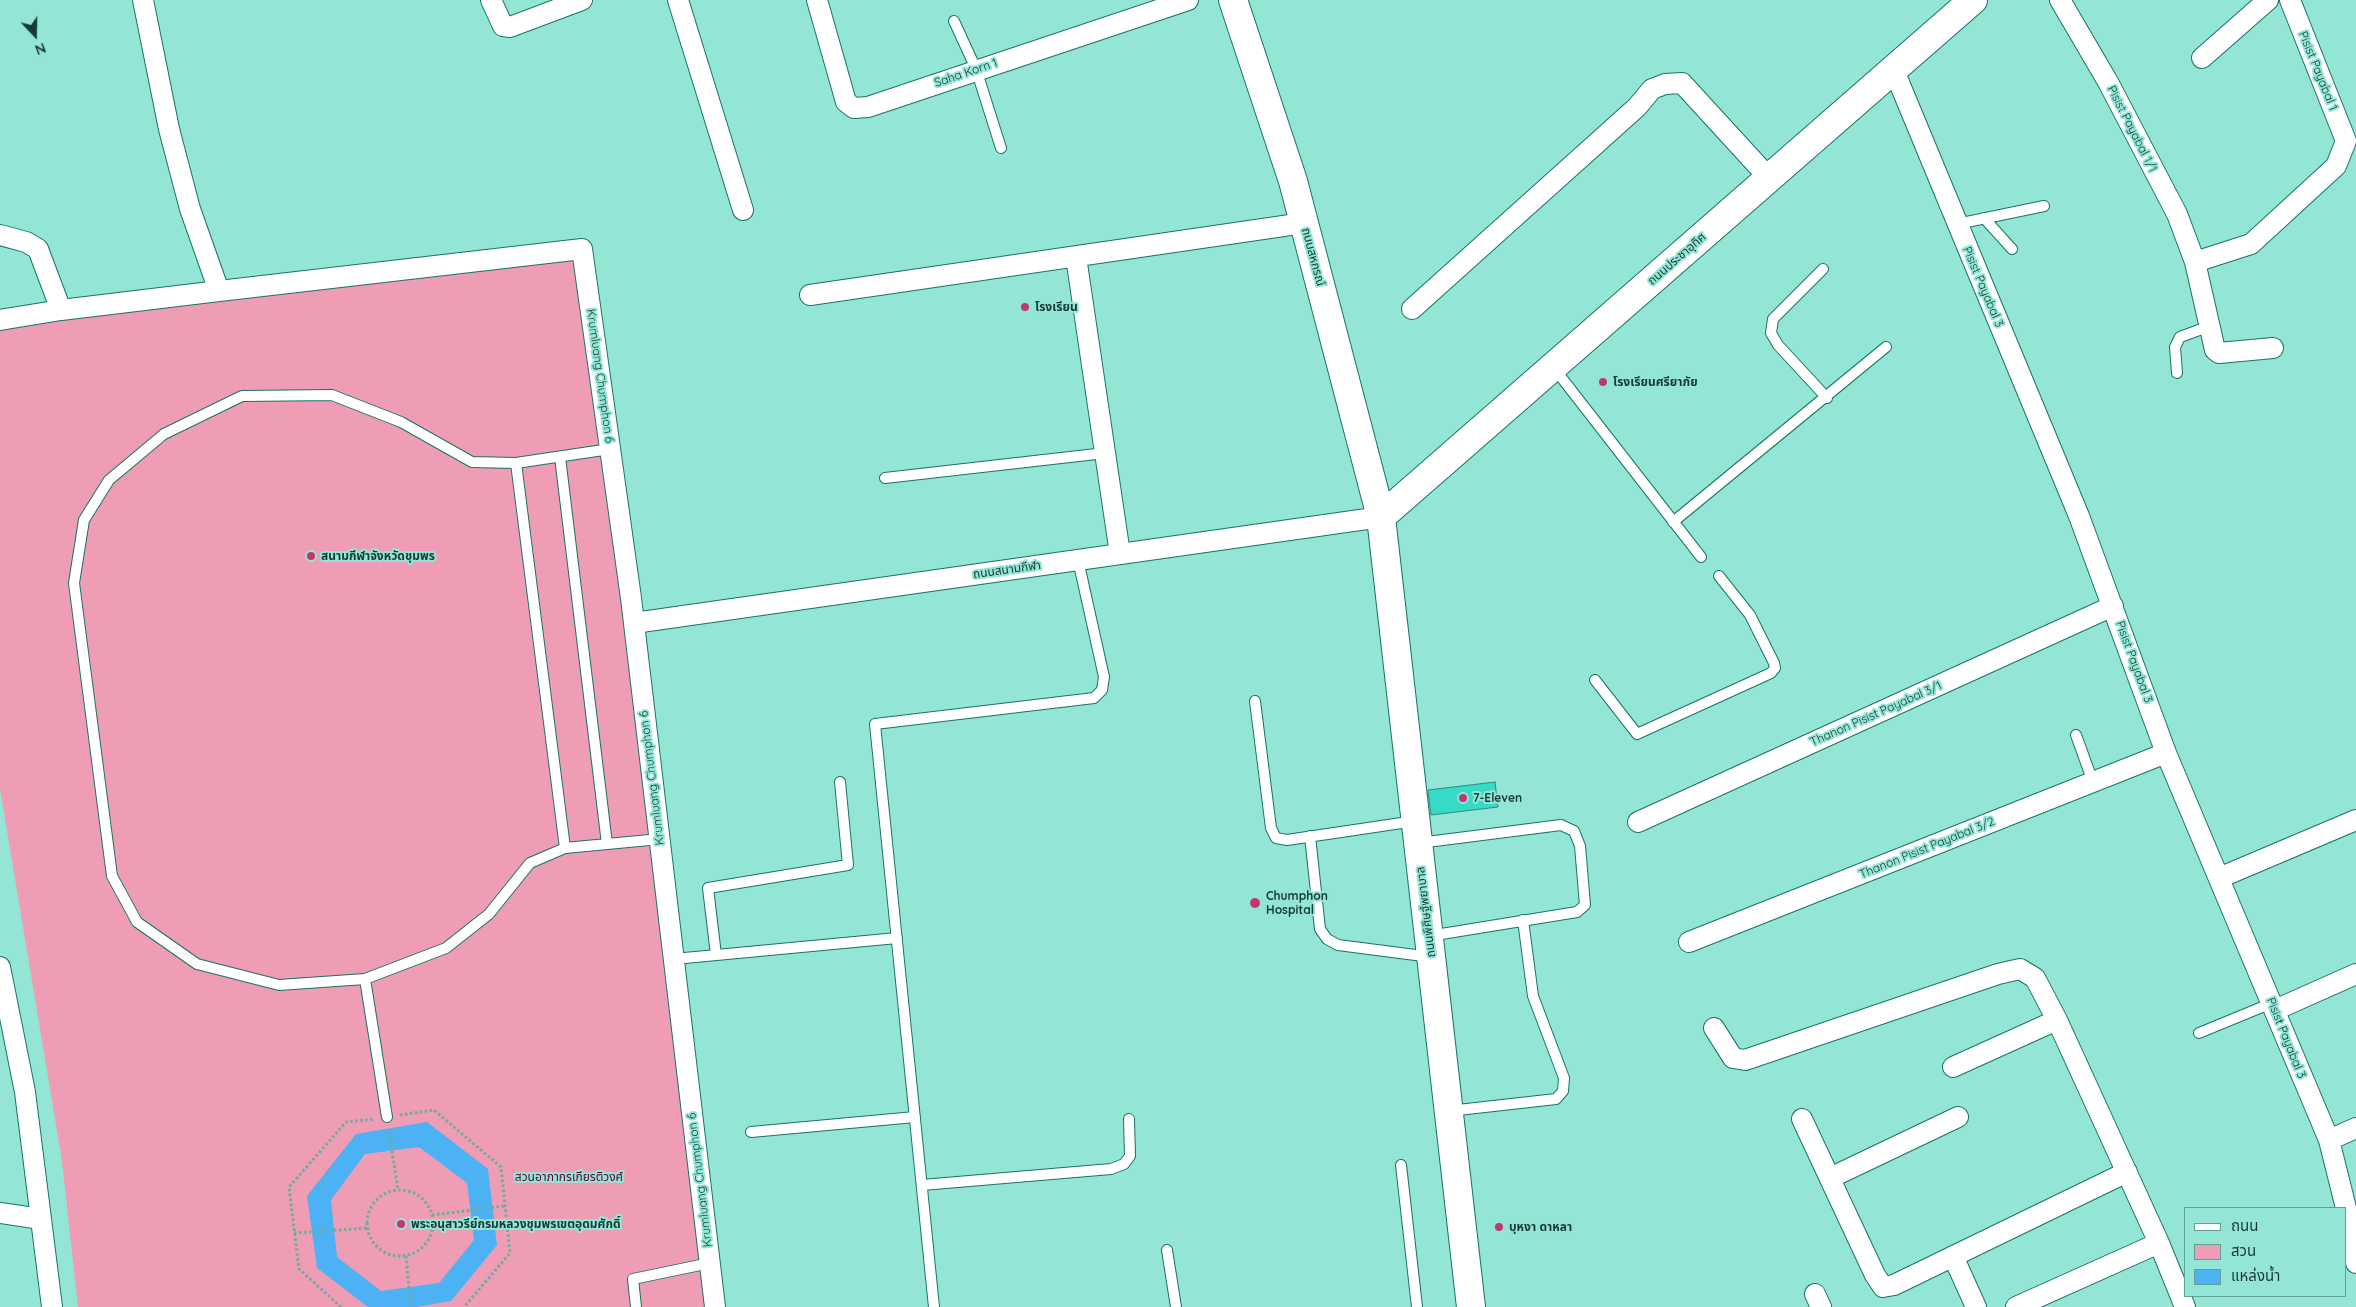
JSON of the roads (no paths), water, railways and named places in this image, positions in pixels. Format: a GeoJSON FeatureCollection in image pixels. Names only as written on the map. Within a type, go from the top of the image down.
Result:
{"type":"FeatureCollection","features":[{"type":"Feature","properties":{"kind":"street"},"geometry":{"type":"LineString","coordinates":[[0,320],[61,310],[219,291],[190,209],[169,129],[143,0]]}},
{"type":"Feature","properties":{"kind":"street"},"geometry":{"type":"LineString","coordinates":[[491,0],[503,26],[510,27],[582,0]]}},
{"type":"Feature","properties":{"kind":"street"},"geometry":{"type":"LineString","coordinates":[[678,0],[743,210]]}},
{"type":"Feature","properties":{"kind":"street","name":"Saha Korn 1"},"geometry":{"type":"LineString","coordinates":[[817,0],[846,102],[854,108],[868,107],[976,69],[1188,0]]}},
{"type":"Feature","properties":{"kind":"street","name":"ถนนสหกรณ์"},"geometry":{"type":"LineString","coordinates":[[1234,0],[1293,181],[1381,517]]}},
{"type":"Feature","properties":{"kind":"street","name":"ถนนประชาอุทิศ"},"geometry":{"type":"LineString","coordinates":[[1381,517],[1892,68],[1973,0]]}},
{"type":"Feature","properties":{"kind":"street","name":"Pisist Payabal 1/1"},"geometry":{"type":"LineString","coordinates":[[2060,0],[2108,82],[2172,206],[2195,262],[2213,344],[2220,352],[2273,348]]}},
{"type":"Feature","properties":{"kind":"street"},"geometry":{"type":"LineString","coordinates":[[2202,58],[2268,0]]}},
{"type":"Feature","properties":{"kind":"street","name":"Pisist Payabal 1"},"geometry":{"type":"LineString","coordinates":[[2195,262],[2251,244],[2336,166],[2346,141],[2290,0]]}},
{"type":"Feature","properties":{"kind":"street","name":"Pisist Payabal 3"},"geometry":{"type":"LineString","coordinates":[[1892,68],[2114,606],[2166,754],[2329,1140],[2345,1207]]}},
{"type":"Feature","properties":{"kind":"street"},"geometry":{"type":"LineString","coordinates":[[1412,309],[1636,107],[1652,89],[1665,84],[1682,83],[1769,178]]}},
{"type":"Feature","properties":{"kind":"street"},"geometry":{"type":"LineString","coordinates":[[810,295],[1304,224]]}},
{"type":"Feature","properties":{"kind":"street"},"geometry":{"type":"LineString","coordinates":[[0,235],[26,242],[38,249],[43,257],[61,310]]}},
{"type":"Feature","properties":{"kind":"street","name":"Krumluang Chumphon 6"},"geometry":{"type":"LineString","coordinates":[[219,291],[582,249],[634,623],[715,1307]]}},
{"type":"Feature","properties":{"kind":"street"},"geometry":{"type":"LineString","coordinates":[[1076,257],[1120,554]]}},
{"type":"Feature","properties":{"kind":"street","name":"ถนนสนามกีฬา"},"geometry":{"type":"LineString","coordinates":[[634,623],[1381,517]]}},
{"type":"Feature","properties":{"kind":"street","name":"ถนนพิศิษฐ์พยาบาล"},"geometry":{"type":"LineString","coordinates":[[1381,517],[1471,1307]]}},
{"type":"Feature","properties":{"kind":"street","name":"Thanon Pisist Payabal 3/1"},"geometry":{"type":"LineString","coordinates":[[1638,822],[2114,606]]}},
{"type":"Feature","properties":{"kind":"street","name":"Thanon Pisist Payabal 3/2"},"geometry":{"type":"LineString","coordinates":[[1689,942],[2166,754]]}},
{"type":"Feature","properties":{"kind":"street"},"geometry":{"type":"LineString","coordinates":[[2219,878],[2356,820]]}},
{"type":"Feature","properties":{"kind":"street"},"geometry":{"type":"LineString","coordinates":[[0,967],[25,1092],[52,1307]]}},
{"type":"Feature","properties":{"kind":"street"},"geometry":{"type":"LineString","coordinates":[[1714,1028],[1732,1058],[1745,1060],[1998,974],[2020,969],[2035,978],[2057,1020],[2159,1242],[2185,1307]]}},
{"type":"Feature","properties":{"kind":"street"},"geometry":{"type":"LineString","coordinates":[[2274,1007],[2356,974]]}},
{"type":"Feature","properties":{"kind":"street"},"geometry":{"type":"LineString","coordinates":[[1953,1067],[2057,1020]]}},
{"type":"Feature","properties":{"kind":"street"},"geometry":{"type":"LineString","coordinates":[[1830,1178],[1958,1117]]}},
{"type":"Feature","properties":{"kind":"street"},"geometry":{"type":"LineString","coordinates":[[1802,1119],[1875,1275],[1883,1287],[1894,1285],[2127,1172]]}},
{"type":"Feature","properties":{"kind":"street"},"geometry":{"type":"LineString","coordinates":[[2329,1140],[2356,1128]]}},
{"type":"Feature","properties":{"kind":"street","name":"Pisist Payabal 3"},"geometry":{"type":"LineString","coordinates":[[2346,1212],[2356,1262]]}},
{"type":"Feature","properties":{"kind":"street"},"geometry":{"type":"LineString","coordinates":[[0,1213],[41,1219]]}},
{"type":"Feature","properties":{"kind":"street"},"geometry":{"type":"LineString","coordinates":[[2016,1307],[2159,1242]]}},
{"type":"Feature","properties":{"kind":"street"},"geometry":{"type":"LineString","coordinates":[[1953,1256],[1976,1307]]}},
{"type":"Feature","properties":{"kind":"lane"},"geometry":{"type":"LineString","coordinates":[[954,22],[976,69],[1001,148]]}},
{"type":"Feature","properties":{"kind":"lane"},"geometry":{"type":"LineString","coordinates":[[1957,224],[2044,206]]}},
{"type":"Feature","properties":{"kind":"lane"},"geometry":{"type":"LineString","coordinates":[[1984,218],[2012,249]]}},
{"type":"Feature","properties":{"kind":"lane"},"geometry":{"type":"LineString","coordinates":[[1823,269],[1773,318],[1771,333],[1778,345],[1826,398]]}},
{"type":"Feature","properties":{"kind":"lane"},"geometry":{"type":"LineString","coordinates":[[2177,373],[2175,347],[2180,337],[2210,326]]}},
{"type":"Feature","properties":{"kind":"lane"},"geometry":{"type":"LineString","coordinates":[[1673,522],[1886,347]]}},
{"type":"Feature","properties":{"kind":"lane"},"geometry":{"type":"LineString","coordinates":[[1553,367],[1701,557]]}},
{"type":"Feature","properties":{"kind":"lane"},"geometry":{"type":"LineString","coordinates":[[610,449],[516,463],[472,462],[401,422],[332,395],[242,396],[164,434],[109,480],[84,520],[74,583],[112,876],[137,922],[198,964],[279,985],[364,979],[446,948],[489,914],[530,864],[565,848],[660,839]]}},
{"type":"Feature","properties":{"kind":"lane"},"geometry":{"type":"LineString","coordinates":[[885,478],[1105,452]]}},
{"type":"Feature","properties":{"kind":"lane"},"geometry":{"type":"LineString","coordinates":[[560,457],[607,844]]}},
{"type":"Feature","properties":{"kind":"lane"},"geometry":{"type":"LineString","coordinates":[[516,463],[565,848]]}},
{"type":"Feature","properties":{"kind":"lane"},"geometry":{"type":"LineString","coordinates":[[934,1307],[875,724],[1094,698],[1102,690],[1104,677],[1078,560]]}},
{"type":"Feature","properties":{"kind":"lane"},"geometry":{"type":"LineString","coordinates":[[1595,680],[1636,734],[1772,673],[1775,668],[1774,663],[1750,615],[1719,576]]}},
{"type":"Feature","properties":{"kind":"lane"},"geometry":{"type":"LineString","coordinates":[[1255,701],[1271,828],[1276,838],[1287,840],[1310,836],[1561,825],[1574,831],[1580,846],[1585,905],[1578,912],[1523,920],[1430,947],[1338,945],[1327,939],[1320,929],[1310,836]]}},
{"type":"Feature","properties":{"kind":"lane"},"geometry":{"type":"LineString","coordinates":[[2076,735],[2093,782]]}},
{"type":"Feature","properties":{"kind":"lane"},"geometry":{"type":"LineString","coordinates":[[716,955],[708,888],[848,865],[840,782]]}},
{"type":"Feature","properties":{"kind":"lane"},"geometry":{"type":"LineString","coordinates":[[1448,1111],[1556,1098],[1562,1090],[1564,1078],[1533,996],[1523,920]]}},
{"type":"Feature","properties":{"kind":"lane"},"geometry":{"type":"LineString","coordinates":[[674,959],[897,938]]}},
{"type":"Feature","properties":{"kind":"lane"},"geometry":{"type":"LineString","coordinates":[[364,979],[387,1117]]}},
{"type":"Feature","properties":{"kind":"lane"},"geometry":{"type":"LineString","coordinates":[[2199,1033],[2274,1007]]}},
{"type":"Feature","properties":{"kind":"lane"},"geometry":{"type":"LineString","coordinates":[[751,1132],[915,1117]]}},
{"type":"Feature","properties":{"kind":"lane"},"geometry":{"type":"LineString","coordinates":[[922,1186],[1111,1168],[1124,1164],[1130,1156],[1129,1119]]}},
{"type":"Feature","properties":{"kind":"lane"},"geometry":{"type":"LineString","coordinates":[[1401,1165],[1417,1307]]}},
{"type":"Feature","properties":{"kind":"lane"},"geometry":{"type":"LineString","coordinates":[[1167,1250],[1176,1307]]}},
{"type":"Feature","properties":{"kind":"lane"},"geometry":{"type":"LineString","coordinates":[[636,1307],[633,1279],[710,1263]]}},
{"type":"Feature","properties":{"kind":"water"},"geometry":{"type":"Polygon","coordinates":[[[427,1122],[488,1169],[497,1245],[451,1301],[416,1307],[368,1307],[317,1268],[307,1196],[356,1134],[427,1122]],[[419,1147],[365,1154],[331,1200],[337,1257],[381,1291],[439,1283],[474,1240],[467,1183],[419,1147]]]}},
{"type":"Feature","properties":{"kind":"place","name":"โรงเรียน"},"geometry":{"type":"Point","coordinates":[1025,307]}},
{"type":"Feature","properties":{"kind":"place","name":"โรงเรียนศรียาภัย"},"geometry":{"type":"Point","coordinates":[1603,382]}},
{"type":"Feature","properties":{"kind":"place","name":"สนามกีฬาจังหวัดชุมพร"},"geometry":{"type":"Point","coordinates":[311,556]}},
{"type":"Feature","properties":{"kind":"place","name":"7-Eleven"},"geometry":{"type":"Point","coordinates":[1463,798]}},
{"type":"Feature","properties":{"kind":"place","name":"Chumphon Hospital"},"geometry":{"type":"Point","coordinates":[1255,903]}},
{"type":"Feature","properties":{"kind":"place","name":"พระอนุสาวรีย์กรมหลวงชุมพรเขตอุดมศักดิ์"},"geometry":{"type":"Point","coordinates":[401,1224]}},
{"type":"Feature","properties":{"kind":"place","name":"บุหงา ดาหลา"},"geometry":{"type":"Point","coordinates":[1499,1227]}},
{"type":"Feature","properties":{"kind":"park label","name":"สวนอาภากรเกียรติวงศ์"},"geometry":{"type":"Point","coordinates":[569,1177]}}]}
